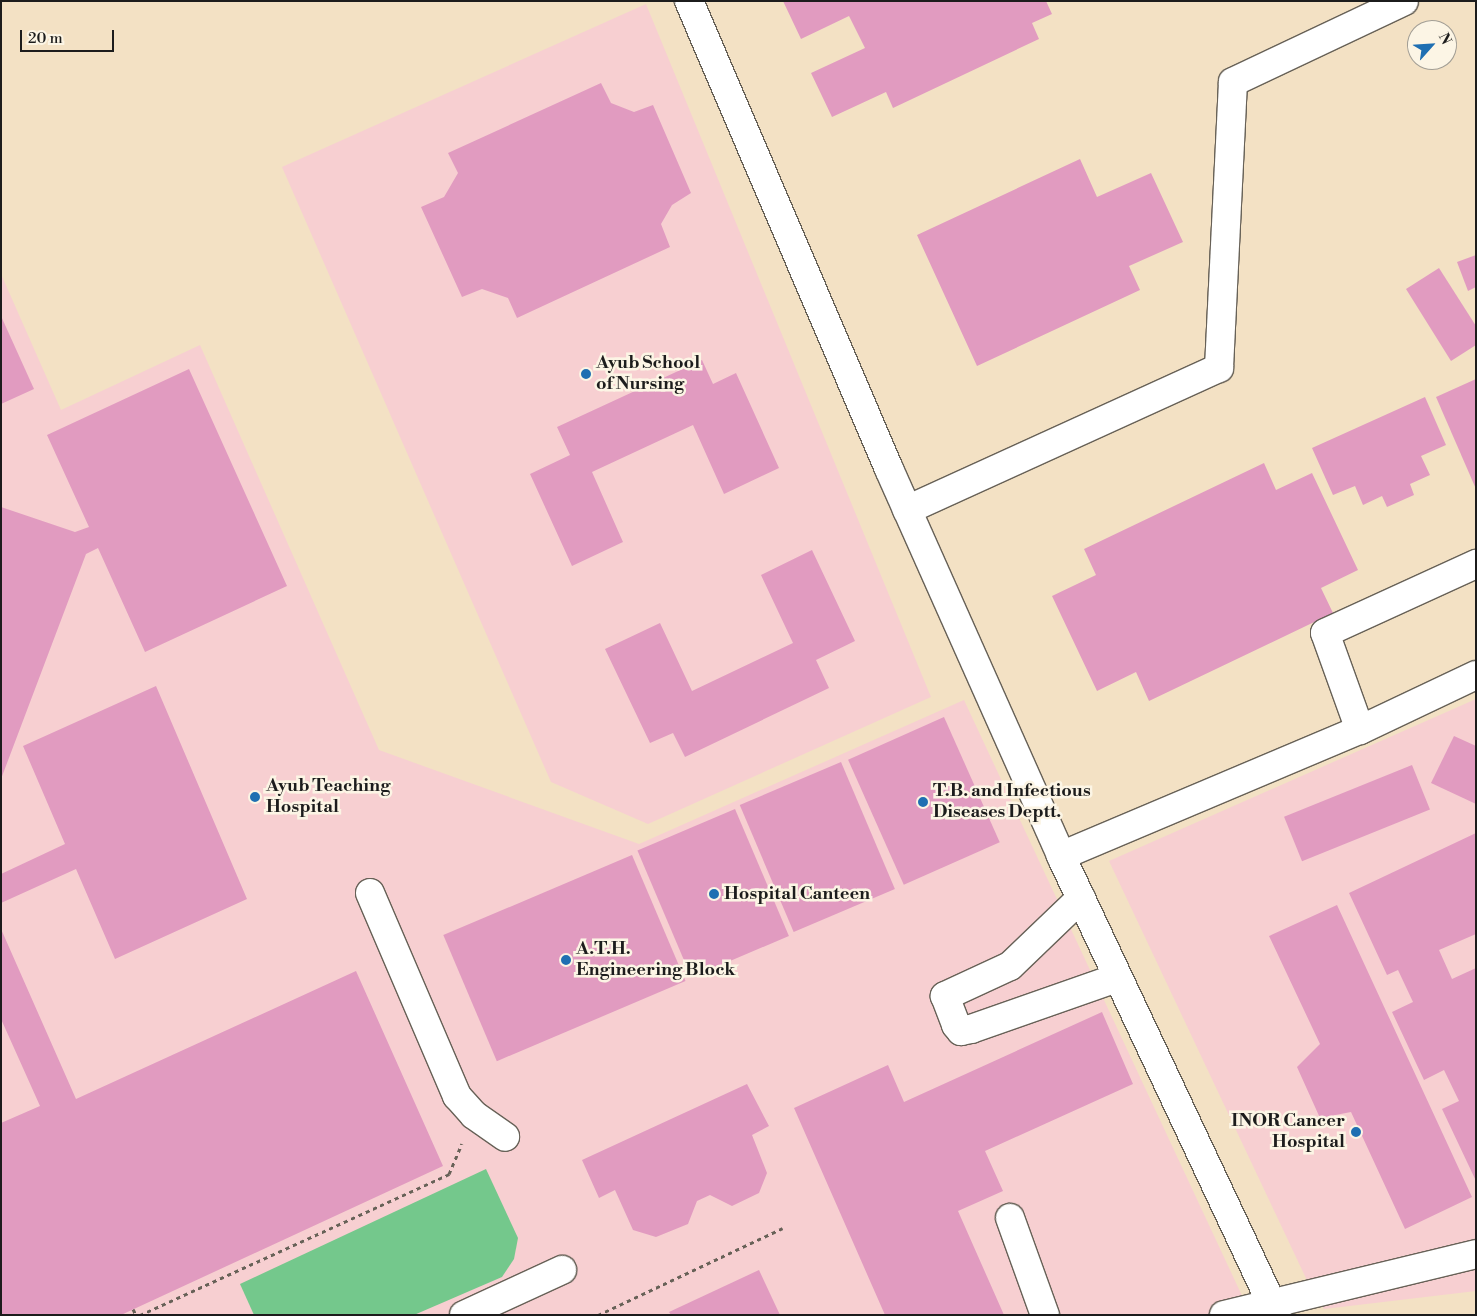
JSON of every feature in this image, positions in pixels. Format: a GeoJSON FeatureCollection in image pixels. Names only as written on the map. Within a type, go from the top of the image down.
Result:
{"type":"FeatureCollection","features":[{"type":"Feature","properties":{"kind":"street"},"geometry":{"type":"LineString","coordinates":[[689,1],[907,510],[1061,856],[1275,1309]]}},
{"type":"Feature","properties":{"kind":"street"},"geometry":{"type":"LineString","coordinates":[[907,510],[1219,368],[1234,82],[1404,1]]}},
{"type":"Feature","properties":{"kind":"street"},"geometry":{"type":"LineString","coordinates":[[1360,730],[1324,633],[1476,564]]}},
{"type":"Feature","properties":{"kind":"street"},"geometry":{"type":"LineString","coordinates":[[1061,856],[1360,730],[1476,674]]}},
{"type":"Feature","properties":{"kind":"street"},"geometry":{"type":"LineString","coordinates":[[370,893],[457,1096],[474,1115],[505,1137]]}},
{"type":"Feature","properties":{"kind":"street"},"geometry":{"type":"LineString","coordinates":[[1081,898],[1010,966],[945,996],[956,1025],[961,1031],[971,1029],[1117,978]]}},
{"type":"Feature","properties":{"kind":"street"},"geometry":{"type":"LineString","coordinates":[[1010,1218],[1045,1315]]}},
{"type":"Feature","properties":{"kind":"street"},"geometry":{"type":"LineString","coordinates":[[1224,1315],[1275,1309],[1476,1254]]}},
{"type":"Feature","properties":{"kind":"street"},"geometry":{"type":"LineString","coordinates":[[464,1315],[562,1270]]}},
{"type":"Feature","properties":{"kind":"path"},"geometry":{"type":"LineString","coordinates":[[140,1315],[449,1174],[474,1115]]}},
{"type":"Feature","properties":{"kind":"path"},"geometry":{"type":"LineString","coordinates":[[598,1315],[783,1228]]}},
{"type":"Feature","properties":{"kind":"path"},"geometry":{"type":"LineString","coordinates":[[133,1309],[136,1315]]}},
{"type":"Feature","properties":{"kind":"shaded area","name":"Ayub School of Nursing"},"geometry":{"type":"Polygon","coordinates":[[[646,4],[931,697],[648,824],[551,782],[282,167],[646,4]]]}},
{"type":"Feature","properties":{"kind":"shaded area","name":"Ayub Teaching Hospital"},"geometry":{"type":"Polygon","coordinates":[[[1,274],[61,410],[200,345],[379,750],[639,844],[964,700],[1251,1315],[1,1315],[1,274]]]}},
{"type":"Feature","properties":{"kind":"shaded area","name":"INOR Cancer Hospital"},"geometry":{"type":"Polygon","coordinates":[[[1476,699],[1476,1291],[1324,1309],[1312,1291],[1109,861],[1476,699]]]}},
{"type":"Feature","properties":{"kind":"green space"},"geometry":{"type":"Polygon","coordinates":[[[486,1169],[518,1238],[514,1259],[502,1277],[414,1315],[254,1315],[240,1284],[486,1169]]]}},
{"type":"Feature","properties":{"kind":"building"},"geometry":{"type":"Polygon","coordinates":[[[783,1],[1046,1],[1052,14],[1032,23],[1039,39],[893,108],[886,92],[832,117],[811,73],[865,48],[849,16],[801,39],[783,1]]]}},
{"type":"Feature","properties":{"kind":"building"},"geometry":{"type":"Polygon","coordinates":[[[601,83],[611,103],[634,112],[653,105],[691,193],[672,205],[661,224],[670,247],[517,318],[508,298],[482,289],[462,297],[421,207],[444,197],[458,173],[448,153],[601,83]]]}},
{"type":"Feature","properties":{"kind":"building"},"geometry":{"type":"Polygon","coordinates":[[[1080,159],[1097,197],[1151,173],[1183,242],[1129,266],[1140,290],[977,366],[917,235],[1080,159]]]}},
{"type":"Feature","properties":{"kind":"building"},"geometry":{"type":"Polygon","coordinates":[[[1476,255],[1476,287],[1468,291],[1457,262],[1476,255]]]}},
{"type":"Feature","properties":{"kind":"building"},"geometry":{"type":"Polygon","coordinates":[[[1439,268],[1476,326],[1476,345],[1451,361],[1406,289],[1439,268]]]}},
{"type":"Feature","properties":{"kind":"building"},"geometry":{"type":"Polygon","coordinates":[[[1,316],[34,389],[1,404],[1,316]]]}},
{"type":"Feature","properties":{"kind":"building"},"geometry":{"type":"Polygon","coordinates":[[[702,360],[713,384],[736,373],[779,468],[724,494],[693,425],[592,472],[623,542],[572,566],[530,474],[570,455],[557,427],[702,360]]]}},
{"type":"Feature","properties":{"kind":"building"},"geometry":{"type":"Polygon","coordinates":[[[189,369],[287,586],[145,652],[98,548],[86,554],[1,779],[1,507],[75,532],[89,527],[47,435],[189,369]]]}},
{"type":"Feature","properties":{"kind":"building"},"geometry":{"type":"Polygon","coordinates":[[[1476,379],[1476,489],[1436,397],[1476,379]]]}},
{"type":"Feature","properties":{"kind":"building"},"geometry":{"type":"Polygon","coordinates":[[[1425,397],[1446,445],[1421,456],[1430,475],[1410,484],[1414,495],[1387,507],[1382,496],[1363,505],[1355,486],[1333,495],[1312,448],[1425,397]]]}},
{"type":"Feature","properties":{"kind":"building"},"geometry":{"type":"Polygon","coordinates":[[[1264,463],[1276,490],[1312,473],[1358,570],[1321,588],[1333,613],[1149,701],[1136,672],[1097,691],[1052,596],[1096,575],[1084,549],[1264,463]]]}},
{"type":"Feature","properties":{"kind":"building"},"geometry":{"type":"Polygon","coordinates":[[[812,550],[855,641],[816,660],[829,688],[685,757],[673,733],[650,743],[605,649],[660,623],[692,691],[793,643],[761,575],[812,550]]]}},
{"type":"Feature","properties":{"kind":"building"},"geometry":{"type":"Polygon","coordinates":[[[156,686],[247,899],[115,959],[76,869],[1,903],[1,874],[65,844],[23,746],[156,686]]]}},
{"type":"Feature","properties":{"kind":"building","name":"T.B. and Infectious Diseases Deptt."},"geometry":{"type":"Polygon","coordinates":[[[944,717],[1000,842],[904,885],[848,760],[944,717]]]}},
{"type":"Feature","properties":{"kind":"building"},"geometry":{"type":"Polygon","coordinates":[[[1454,736],[1476,746],[1476,804],[1431,783],[1454,736]]]}},
{"type":"Feature","properties":{"kind":"building"},"geometry":{"type":"Polygon","coordinates":[[[841,762],[895,889],[794,932],[740,805],[841,762]]]}},
{"type":"Feature","properties":{"kind":"building"},"geometry":{"type":"Polygon","coordinates":[[[1412,765],[1430,810],[1302,861],[1284,817],[1412,765]]]}},
{"type":"Feature","properties":{"kind":"building","name":"Hospital Canteen"},"geometry":{"type":"Polygon","coordinates":[[[735,809],[789,936],[691,977],[637,850],[735,809]]]}},
{"type":"Feature","properties":{"kind":"building"},"geometry":{"type":"Polygon","coordinates":[[[1476,833],[1476,934],[1439,950],[1452,979],[1476,968],[1476,1181],[1442,1109],[1459,1101],[1444,1070],[1424,1080],[1392,1012],[1413,1002],[1398,970],[1387,975],[1349,893],[1476,833]]]}},
{"type":"Feature","properties":{"kind":"building","name":"A.T.H. Engineering Block"},"geometry":{"type":"Polygon","coordinates":[[[632,855],[686,981],[497,1061],[443,935],[632,855]]]}},
{"type":"Feature","properties":{"kind":"building"},"geometry":{"type":"Polygon","coordinates":[[[1337,905],[1472,1197],[1405,1229],[1351,1112],[1320,1118],[1297,1067],[1320,1044],[1269,936],[1337,905]]]}},
{"type":"Feature","properties":{"kind":"building"},"geometry":{"type":"Polygon","coordinates":[[[1,929],[76,1099],[356,971],[443,1166],[121,1315],[1,1315],[1,1123],[40,1106],[1,1019],[1,929]]]}},
{"type":"Feature","properties":{"kind":"building"},"geometry":{"type":"Polygon","coordinates":[[[1102,1012],[1133,1084],[985,1151],[1003,1191],[958,1211],[1004,1315],[885,1315],[794,1108],[888,1065],[904,1102],[1102,1012]]]}},
{"type":"Feature","properties":{"kind":"building"},"geometry":{"type":"Polygon","coordinates":[[[747,1084],[769,1126],[752,1135],[767,1173],[759,1193],[732,1206],[710,1195],[697,1201],[688,1224],[656,1237],[633,1230],[615,1190],[599,1198],[582,1160],[747,1084]]]}},
{"type":"Feature","properties":{"kind":"building"},"geometry":{"type":"Polygon","coordinates":[[[759,1270],[780,1315],[671,1315],[669,1312],[759,1270]]]}},
{"type":"Feature","properties":{"kind":"place","name":"Ayub School of Nursing"},"geometry":{"type":"Point","coordinates":[586,374]}},
{"type":"Feature","properties":{"kind":"place","name":"Ayub Teaching Hospital"},"geometry":{"type":"Point","coordinates":[255,797]}},
{"type":"Feature","properties":{"kind":"place","name":"T.B. and Infectious Diseases Deptt."},"geometry":{"type":"Point","coordinates":[923,802]}},
{"type":"Feature","properties":{"kind":"place","name":"Hospital Canteen"},"geometry":{"type":"Point","coordinates":[714,894]}},
{"type":"Feature","properties":{"kind":"place","name":"A.T.H. Engineering Block"},"geometry":{"type":"Point","coordinates":[566,960]}},
{"type":"Feature","properties":{"kind":"place","name":"INOR Cancer Hospital"},"geometry":{"type":"Point","coordinates":[1356,1132]}}]}
